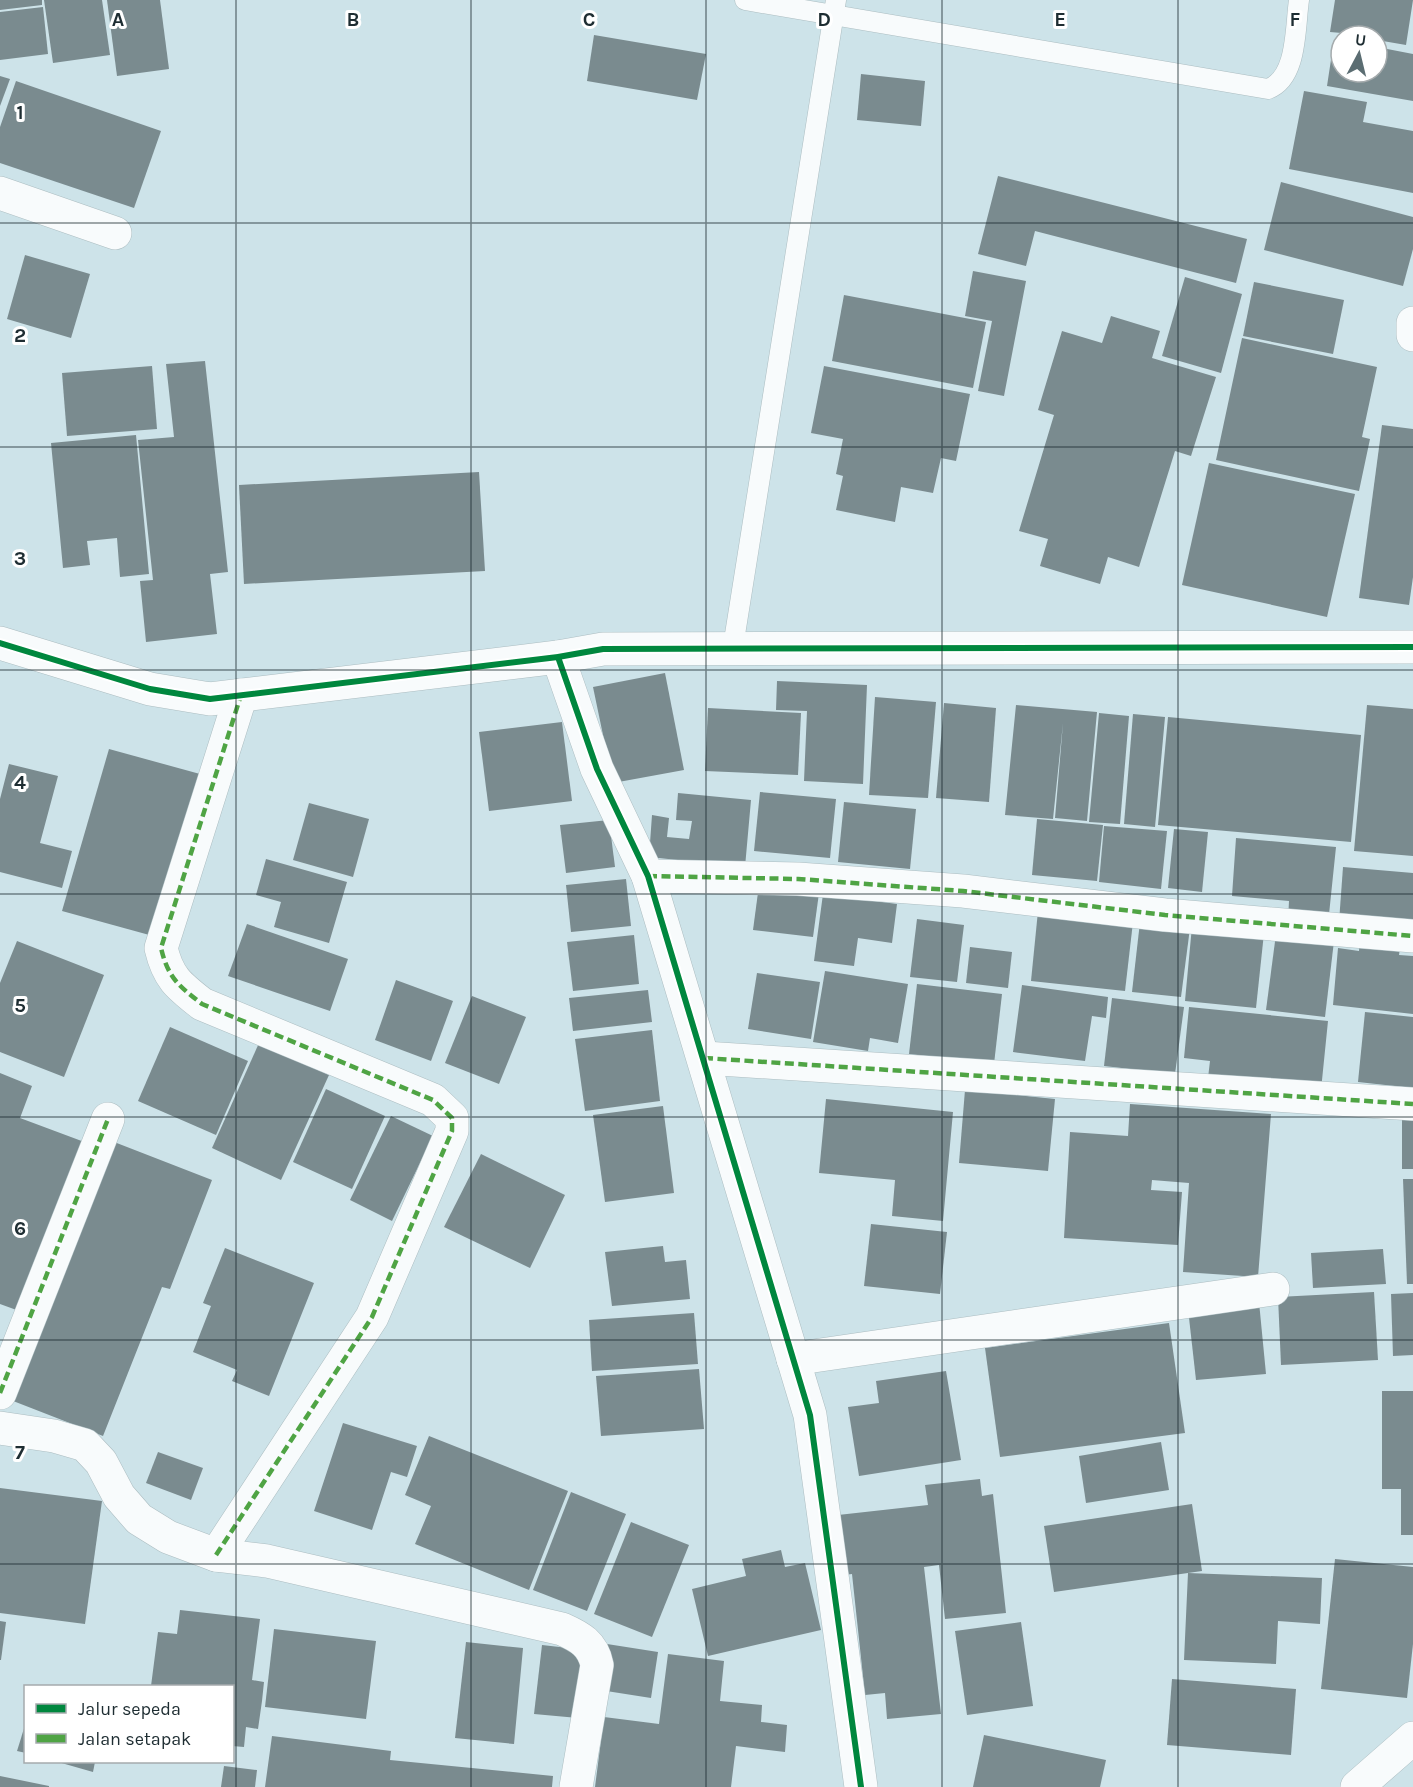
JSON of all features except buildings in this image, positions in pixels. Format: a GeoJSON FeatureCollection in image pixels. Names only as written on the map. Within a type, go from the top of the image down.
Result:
{"type":"FeatureCollection","features":[{"type":"Feature","properties":{"kind":"street"},"geometry":{"type":"LineString","coordinates":[[0,193],[115,233]]}},
{"type":"Feature","properties":{"kind":"street"},"geometry":{"type":"LineString","coordinates":[[1413,323],[1413,335]]}},
{"type":"Feature","properties":{"kind":"street"},"geometry":{"type":"LineString","coordinates":[[0,643],[150,689],[210,699],[558,657],[603,649],[1413,647]]}},
{"type":"Feature","properties":{"kind":"street"},"geometry":{"type":"LineString","coordinates":[[558,657],[597,769],[648,876],[810,1415],[861,1787]]}},
{"type":"Feature","properties":{"kind":"street"},"geometry":{"type":"LineString","coordinates":[[216,1555],[372,1317],[452,1131],[452,1118],[433,1100],[202,1004],[176,984],[165,968],[161,948],[241,696]]}},
{"type":"Feature","properties":{"kind":"street"},"geometry":{"type":"LineString","coordinates":[[648,876],[798,879],[963,891],[1165,915],[1413,936]]}},
{"type":"Feature","properties":{"kind":"street"},"geometry":{"type":"LineString","coordinates":[[704,1058],[1413,1104]]}},
{"type":"Feature","properties":{"kind":"street"},"geometry":{"type":"LineString","coordinates":[[0,1393],[108,1119]]}},
{"type":"Feature","properties":{"kind":"street"},"geometry":{"type":"LineString","coordinates":[[794,1359],[1273,1289]]}},
{"type":"Feature","properties":{"kind":"street"},"geometry":{"type":"LineString","coordinates":[[0,1428],[54,1436],[85,1445],[101,1462],[119,1496],[139,1519],[168,1537],[216,1555],[278,1564],[562,1629],[582,1637],[595,1652],[597,1665],[576,1787]]}},
{"type":"Feature","properties":{"kind":"street"},"geometry":{"type":"LineString","coordinates":[[1357,1787],[1413,1738]]}},
{"type":"Feature","properties":{"kind":"lane"},"geometry":{"type":"LineString","coordinates":[[745,0],[835,7],[1268,89],[1276,86],[1284,77],[1291,56],[1299,0]]}},
{"type":"Feature","properties":{"kind":"lane"},"geometry":{"type":"LineString","coordinates":[[734,647],[835,7]]}},
{"type":"Feature","properties":{"kind":"marked path"},"geometry":{"type":"LineString","coordinates":[[216,1555],[372,1317],[452,1131],[452,1118],[433,1100],[202,1004],[176,981],[167,967],[161,948],[241,695]]}},
{"type":"Feature","properties":{"kind":"marked path"},"geometry":{"type":"LineString","coordinates":[[648,876],[798,879],[963,891],[1165,915],[1413,936]]}},
{"type":"Feature","properties":{"kind":"marked path"},"geometry":{"type":"LineString","coordinates":[[704,1058],[1413,1104]]}},
{"type":"Feature","properties":{"kind":"marked path"},"geometry":{"type":"LineString","coordinates":[[0,1393],[108,1119]]}},
{"type":"Feature","properties":{"kind":"cycle path"},"geometry":{"type":"LineString","coordinates":[[0,643],[150,689],[210,699],[558,657],[603,649],[1413,647]]}},
{"type":"Feature","properties":{"kind":"cycle path"},"geometry":{"type":"LineString","coordinates":[[558,657],[597,769],[648,876],[810,1415],[861,1787]]}}]}
